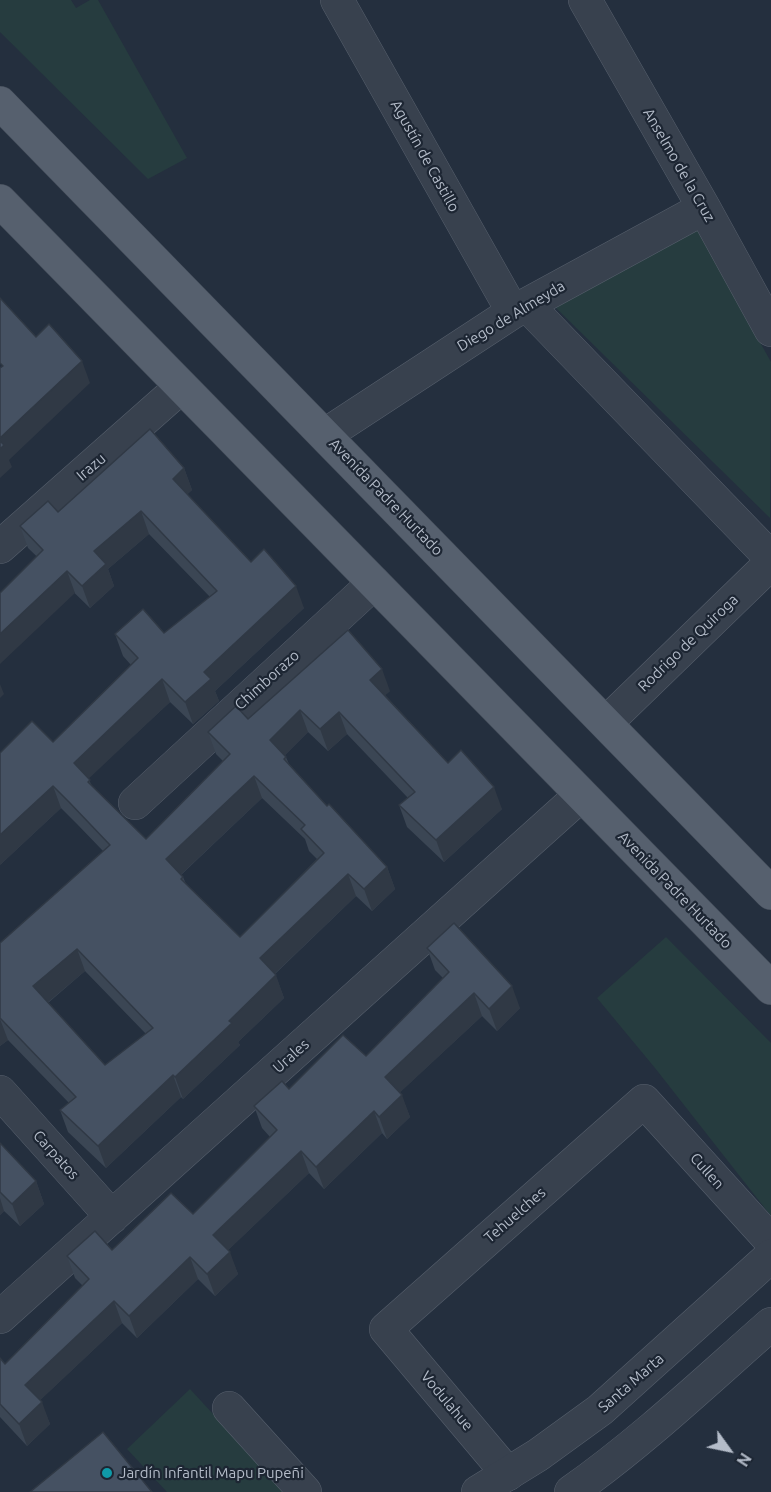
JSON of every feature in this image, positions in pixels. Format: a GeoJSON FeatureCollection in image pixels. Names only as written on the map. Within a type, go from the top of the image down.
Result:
{"type":"FeatureCollection","features":[{"type":"Feature","properties":{"kind":"main road","name":"Avenida Padre Hurtado"},"geometry":{"type":"LineString","coordinates":[[0,103],[771,893]]}},
{"type":"Feature","properties":{"kind":"main road","name":"Avenida Padre Hurtado"},"geometry":{"type":"LineString","coordinates":[[0,201],[771,988]]}},
{"type":"Feature","properties":{"kind":"street","name":"Agustín de Castillo"},"geometry":{"type":"LineString","coordinates":[[337,0],[520,308],[771,558]]}},
{"type":"Feature","properties":{"kind":"street","name":"Anselmo de la Cruz"},"geometry":{"type":"LineString","coordinates":[[585,0],[771,330]]}},
{"type":"Feature","properties":{"kind":"street","name":"Diego de Almeyda"},"geometry":{"type":"LineString","coordinates":[[325,435],[520,308],[704,208]]}},
{"type":"Feature","properties":{"kind":"street","name":"Irazu"},"geometry":{"type":"LineString","coordinates":[[0,547],[181,387]]}},
{"type":"Feature","properties":{"kind":"street","name":"Rodrigo de Quiroga"},"geometry":{"type":"LineString","coordinates":[[606,723],[771,563]]}},
{"type":"Feature","properties":{"kind":"street","name":"Chimborazo"},"geometry":{"type":"LineString","coordinates":[[135,803],[374,583]]}},
{"type":"Feature","properties":{"kind":"street","name":"Urales"},"geometry":{"type":"LineString","coordinates":[[0,1317],[581,795]]}},
{"type":"Feature","properties":{"kind":"street","name":"Carpatos"},"geometry":{"type":"LineString","coordinates":[[0,1092],[112,1217]]}},
{"type":"Feature","properties":{"kind":"street","name":"Cullen"},"geometry":{"type":"LineString","coordinates":[[644,1101],[771,1241]]}},
{"type":"Feature","properties":{"kind":"street","name":"Tehuelches"},"geometry":{"type":"LineString","coordinates":[[386,1329],[644,1101]]}},
{"type":"Feature","properties":{"kind":"street","name":"Santa Marta"},"geometry":{"type":"LineString","coordinates":[[478,1492],[570,1433],[600,1410],[771,1256]]}},
{"type":"Feature","properties":{"kind":"street"},"geometry":{"type":"LineString","coordinates":[[570,1492],[601,1471],[647,1433],[771,1324]]}},
{"type":"Feature","properties":{"kind":"street","name":"Vodulahue"},"geometry":{"type":"LineString","coordinates":[[386,1329],[508,1474]]}},
{"type":"Feature","properties":{"kind":"street"},"geometry":{"type":"LineString","coordinates":[[228,1408],[305,1492]]}},
{"type":"Feature","properties":{"kind":"green space"},"geometry":{"type":"Polygon","coordinates":[[[0,0],[71,0],[76,8],[90,0],[98,0],[187,158],[148,179],[0,32],[0,0]]]}},
{"type":"Feature","properties":{"kind":"green space"},"geometry":{"type":"Polygon","coordinates":[[[688,213],[771,362],[770,518],[555,307],[688,213]]]}},
{"type":"Feature","properties":{"kind":"green space"},"geometry":{"type":"Polygon","coordinates":[[[666,937],[771,1043],[771,1216],[597,998],[666,937]]]}},
{"type":"Feature","properties":{"kind":"green space"},"geometry":{"type":"Polygon","coordinates":[[[190,1389],[285,1492],[167,1492],[127,1449],[190,1389]]]}},
{"type":"Feature","properties":{"kind":"building"},"geometry":{"type":"Polygon","coordinates":[[[0,298],[36,337],[49,324],[82,361],[0,438],[0,368],[3,366],[0,363],[0,298]]]}},
{"type":"Feature","properties":{"kind":"building"},"geometry":{"type":"Polygon","coordinates":[[[150,429],[184,468],[173,479],[251,562],[264,549],[296,586],[204,672],[211,679],[185,702],[162,679],[74,763],[90,780],[88,782],[146,839],[230,754],[208,732],[236,706],[248,719],[348,630],[382,669],[370,680],[448,763],[461,750],[494,787],[436,840],[399,805],[415,792],[339,712],[320,729],[300,710],[270,740],[286,757],[284,759],[327,806],[329,804],[387,867],[364,889],[348,874],[260,958],[276,975],[229,1021],[232,1023],[98,1146],[60,1110],[76,1097],[0,1018],[0,943],[110,845],[53,786],[0,835],[0,753],[32,721],[53,742],[138,658],[115,634],[143,609],[164,633],[217,591],[141,511],[94,551],[106,564],[82,586],[67,571],[0,634],[0,593],[43,550],[20,526],[48,501],[58,512],[150,429]],[[254,776],[166,859],[183,877],[181,879],[240,937],[324,853],[301,829],[305,825],[254,776]],[[77,949],[33,986],[105,1065],[153,1028],[77,949]]]}},
{"type":"Feature","properties":{"kind":"building"},"geometry":{"type":"Polygon","coordinates":[[[454,923],[512,986],[489,1009],[474,993],[385,1077],[402,1095],[379,1117],[374,1111],[316,1167],[301,1151],[213,1235],[230,1252],[207,1274],[190,1257],[129,1316],[114,1301],[25,1385],[42,1402],[19,1424],[0,1404],[0,1358],[5,1364],[89,1279],[67,1256],[95,1231],[112,1250],[171,1193],[193,1214],[277,1130],[254,1106],[282,1081],[289,1089],[343,1035],[366,1056],[449,972],[427,948],[454,923]]]}},
{"type":"Feature","properties":{"kind":"building"},"geometry":{"type":"Polygon","coordinates":[[[0,1143],[36,1181],[12,1204],[0,1192],[0,1143]]]}},
{"type":"Feature","properties":{"kind":"building"},"geometry":{"type":"Polygon","coordinates":[[[103,1432],[152,1492],[30,1492],[103,1432]]]}},
{"type":"Feature","properties":{"kind":"place","name":"Jardín Infantil Mapu Pupeñi"},"geometry":{"type":"Point","coordinates":[107,1473]}}]}
